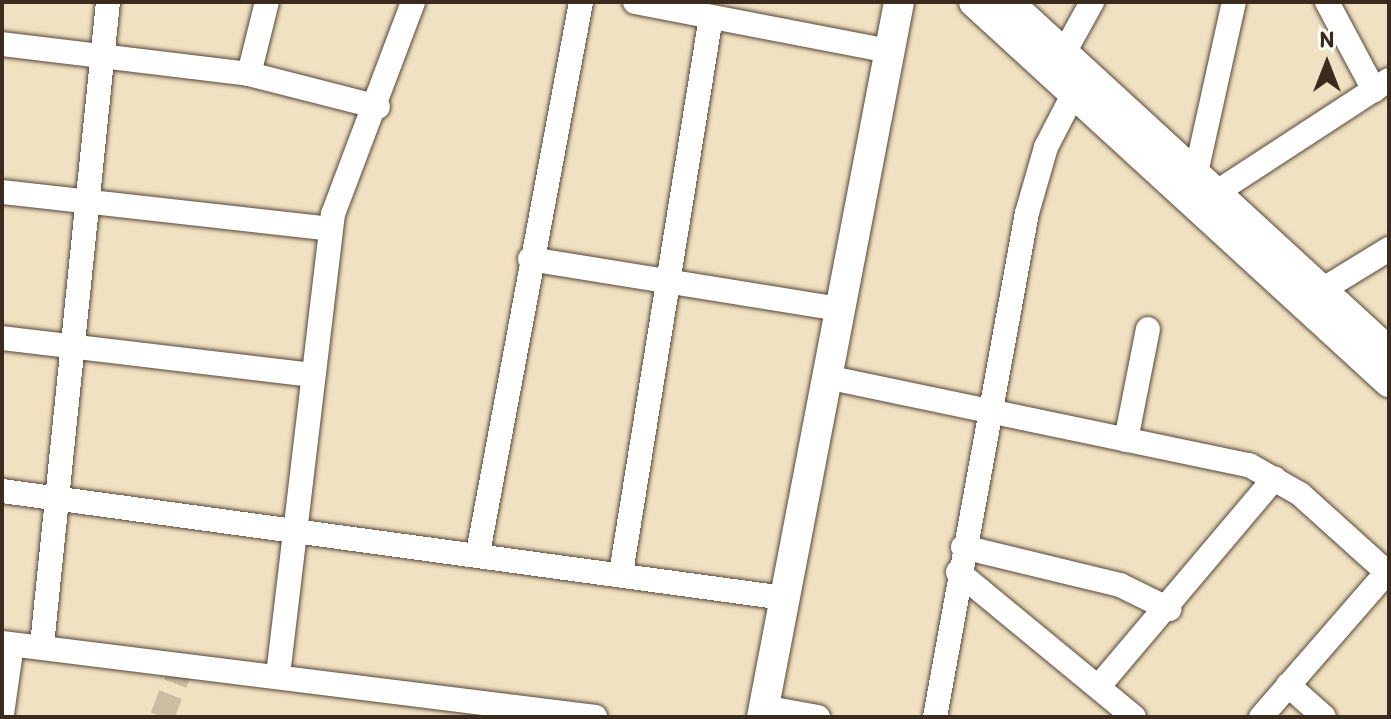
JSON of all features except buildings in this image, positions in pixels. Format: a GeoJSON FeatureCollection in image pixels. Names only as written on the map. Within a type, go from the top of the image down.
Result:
{"type":"FeatureCollection","features":[{"type":"Feature","properties":{"kind":"street"},"geometry":{"type":"LineString","coordinates":[[42,645],[54,498],[108,2]]}},
{"type":"Feature","properties":{"kind":"street"},"geometry":{"type":"LineString","coordinates":[[249,74],[267,2]]}},
{"type":"Feature","properties":{"kind":"street"},"geometry":{"type":"LineString","coordinates":[[278,675],[330,229],[378,107],[413,2]]}},
{"type":"Feature","properties":{"kind":"street"},"geometry":{"type":"LineString","coordinates":[[478,553],[530,259],[581,2]]}},
{"type":"Feature","properties":{"kind":"street"},"geometry":{"type":"LineString","coordinates":[[635,2],[890,51]]}},
{"type":"Feature","properties":{"kind":"street"},"geometry":{"type":"LineString","coordinates":[[818,717],[762,712],[899,2]]}},
{"type":"Feature","properties":{"kind":"street"},"geometry":{"type":"LineString","coordinates":[[974,2],[1207,183],[1389,352]]}},
{"type":"Feature","properties":{"kind":"street"},"geometry":{"type":"LineString","coordinates":[[1008,2],[1064,74],[1389,382]]}},
{"type":"Feature","properties":{"kind":"street"},"geometry":{"type":"LineString","coordinates":[[935,717],[958,572],[1027,213],[1064,74],[1092,2]]}},
{"type":"Feature","properties":{"kind":"street"},"geometry":{"type":"LineString","coordinates":[[1207,183],[1234,2]]}},
{"type":"Feature","properties":{"kind":"street"},"geometry":{"type":"LineString","coordinates":[[1207,183],[1381,85],[1327,2]]}},
{"type":"Feature","properties":{"kind":"street"},"geometry":{"type":"LineString","coordinates":[[621,573],[711,17]]}},
{"type":"Feature","properties":{"kind":"street"},"geometry":{"type":"LineString","coordinates":[[2,44],[249,74],[378,107]]}},
{"type":"Feature","properties":{"kind":"street"},"geometry":{"type":"LineString","coordinates":[[2,192],[330,229]]}},
{"type":"Feature","properties":{"kind":"street"},"geometry":{"type":"LineString","coordinates":[[1322,290],[1389,249]]}},
{"type":"Feature","properties":{"kind":"street"},"geometry":{"type":"LineString","coordinates":[[530,259],[839,309]]}},
{"type":"Feature","properties":{"kind":"street"},"geometry":{"type":"LineString","coordinates":[[1126,440],[1148,329]]}},
{"type":"Feature","properties":{"kind":"street"},"geometry":{"type":"LineString","coordinates":[[2,338],[311,375]]}},
{"type":"Feature","properties":{"kind":"street"},"geometry":{"type":"LineString","coordinates":[[826,377],[1249,465],[1275,478],[1388,572],[1261,717]]}},
{"type":"Feature","properties":{"kind":"street"},"geometry":{"type":"LineString","coordinates":[[1099,686],[1169,609],[1275,478]]}},
{"type":"Feature","properties":{"kind":"street"},"geometry":{"type":"LineString","coordinates":[[2,491],[296,528],[784,598]]}},
{"type":"Feature","properties":{"kind":"street"},"geometry":{"type":"LineString","coordinates":[[963,547],[1120,585],[1169,609]]}},
{"type":"Feature","properties":{"kind":"street"},"geometry":{"type":"LineString","coordinates":[[958,572],[1134,717]]}},
{"type":"Feature","properties":{"kind":"street"},"geometry":{"type":"LineString","coordinates":[[2,714],[7,644],[42,645],[278,675],[448,708],[592,717]]}},
{"type":"Feature","properties":{"kind":"street"},"geometry":{"type":"LineString","coordinates":[[1288,685],[1324,717]]}},
{"type":"Feature","properties":{"kind":"tunnel"},"geometry":{"type":"LineString","coordinates":[[162,717],[183,663]]}}]}
